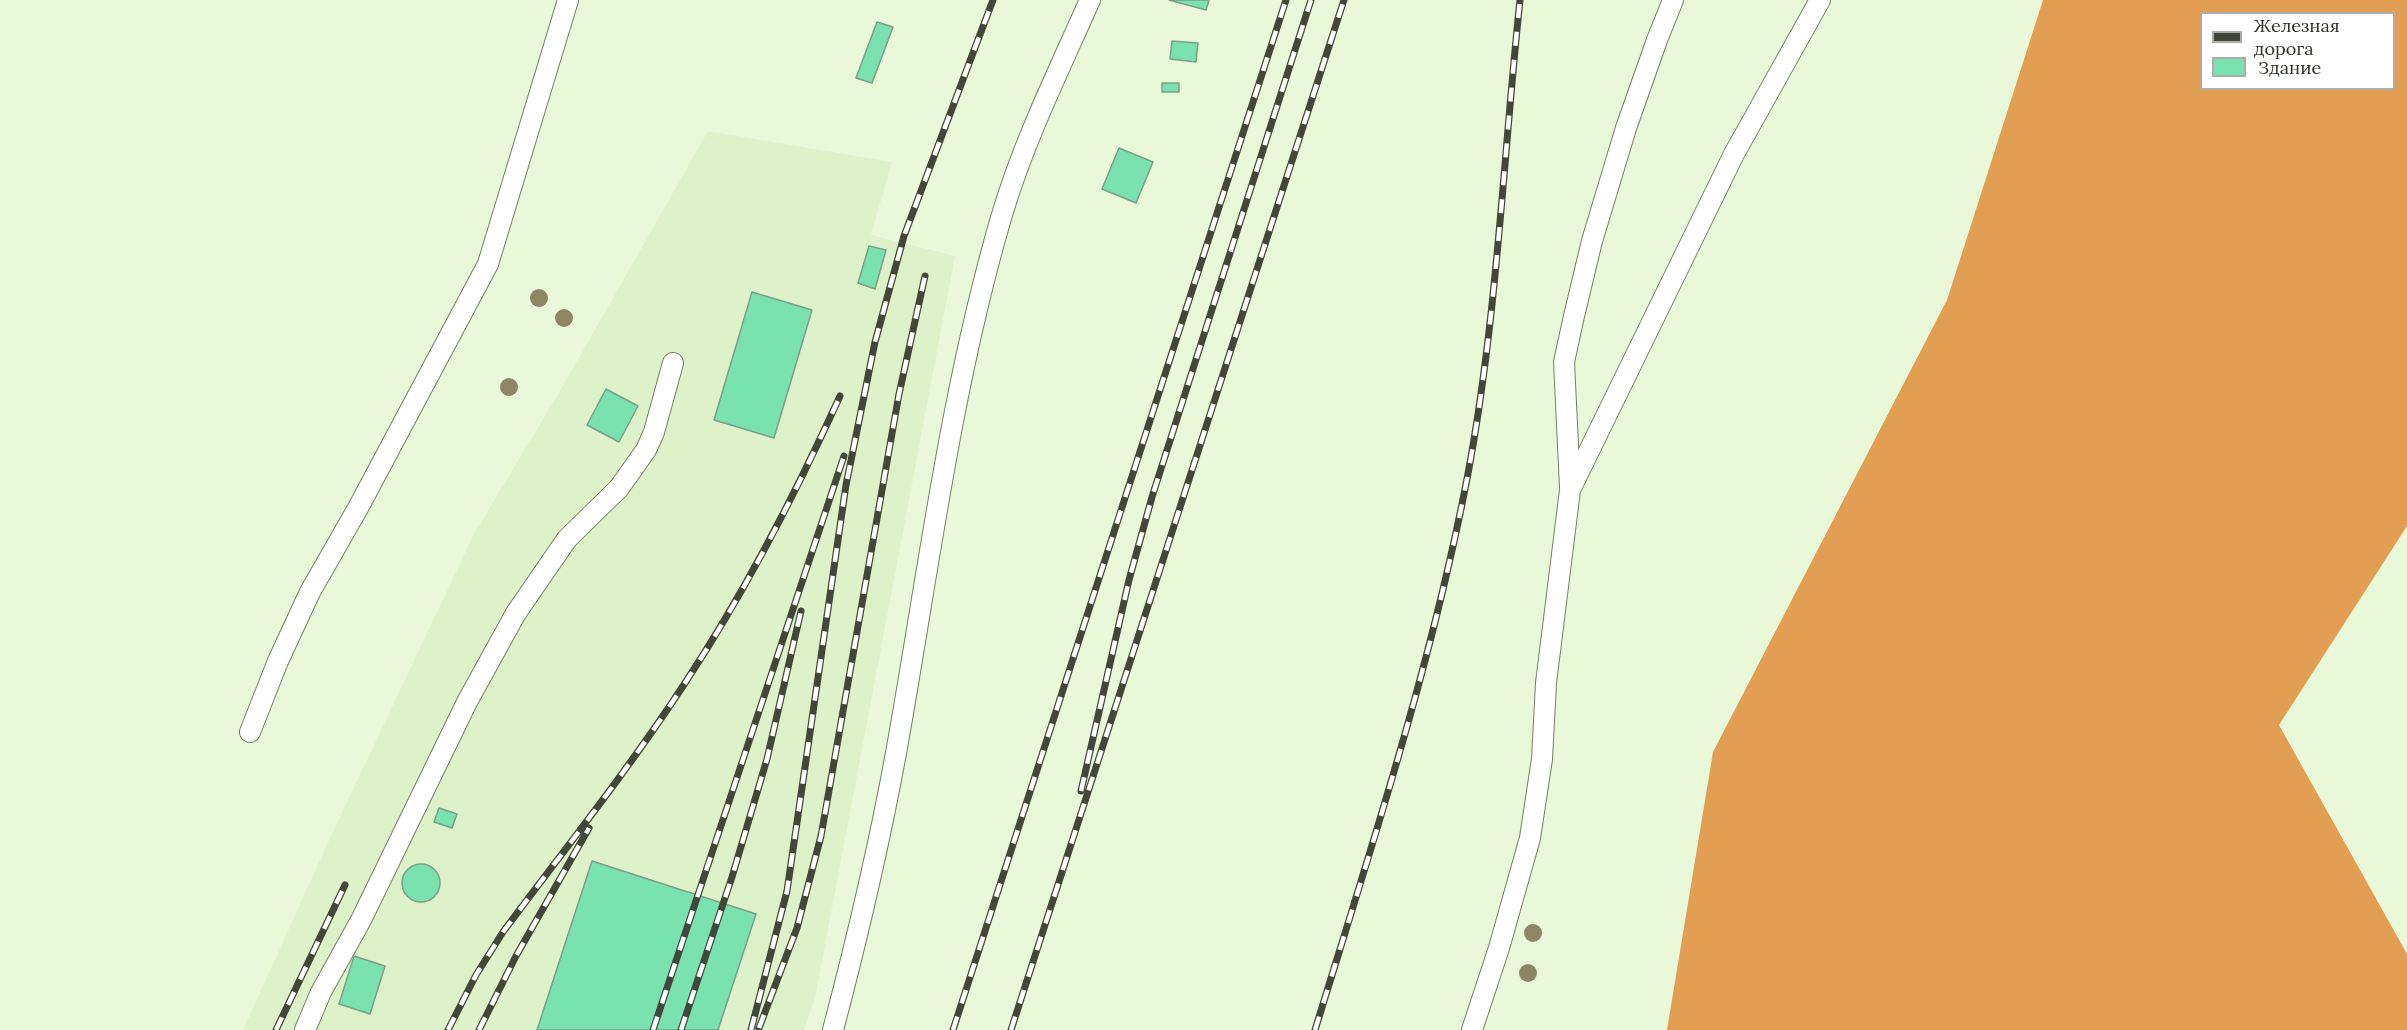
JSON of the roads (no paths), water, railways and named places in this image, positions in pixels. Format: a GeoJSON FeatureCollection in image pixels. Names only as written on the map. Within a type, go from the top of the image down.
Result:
{"type":"FeatureCollection","features":[{"type":"Feature","properties":{"kind":"lane"},"geometry":{"type":"LineString","coordinates":[[250,732],[278,661],[310,592],[488,264],[568,0]]}},
{"type":"Feature","properties":{"kind":"lane"},"geometry":{"type":"LineString","coordinates":[[833,1030],[864,912],[895,757],[954,414],[986,271],[1018,167],[1090,0]]}},
{"type":"Feature","properties":{"kind":"lane"},"geometry":{"type":"LineString","coordinates":[[1472,1030],[1499,948],[1530,838],[1542,759],[1546,683],[1570,490],[1564,362],[1592,241],[1612,173],[1673,0]]}},
{"type":"Feature","properties":{"kind":"lane"},"geometry":{"type":"LineString","coordinates":[[1570,490],[1734,154],[1820,0]]}},
{"type":"Feature","properties":{"kind":"lane"},"geometry":{"type":"LineString","coordinates":[[305,1030],[321,992],[361,920],[467,702],[516,613],[567,539],[619,488],[646,450],[654,432],[673,363]]}},
{"type":"Feature","properties":{"kind":"railway"},"geometry":{"type":"LineString","coordinates":[[751,1030],[787,891],[846,485],[875,342],[904,236],[993,0]]}},
{"type":"Feature","properties":{"kind":"railway"},"geometry":{"type":"LineString","coordinates":[[953,1030],[1286,0]]}},
{"type":"Feature","properties":{"kind":"railway"},"geometry":{"type":"LineString","coordinates":[[1081,791],[1129,580],[1152,497],[1311,0]]}},
{"type":"Feature","properties":{"kind":"railway"},"geometry":{"type":"LineString","coordinates":[[1011,1030],[1344,0]]}},
{"type":"Feature","properties":{"kind":"railway"},"geometry":{"type":"LineString","coordinates":[[1315,1030],[1418,688],[1467,479],[1486,360],[1520,0]]}},
{"type":"Feature","properties":{"kind":"railway"},"geometry":{"type":"LineString","coordinates":[[759,1028],[797,928],[821,836],[899,394],[925,276]]}},
{"type":"Feature","properties":{"kind":"railway"},"geometry":{"type":"LineString","coordinates":[[448,1030],[476,975],[503,932],[642,747],[707,649],[768,542],[840,396]]}},
{"type":"Feature","properties":{"kind":"railway"},"geometry":{"type":"LineString","coordinates":[[653,1030],[844,456]]}},
{"type":"Feature","properties":{"kind":"railway"},"geometry":{"type":"LineString","coordinates":[[681,1030],[732,877],[767,759],[801,611]]}},
{"type":"Feature","properties":{"kind":"railway"},"geometry":{"type":"LineString","coordinates":[[479,1030],[516,956],[589,828]]}},
{"type":"Feature","properties":{"kind":"railway"},"geometry":{"type":"LineString","coordinates":[[276,1030],[345,885]]}}]}
